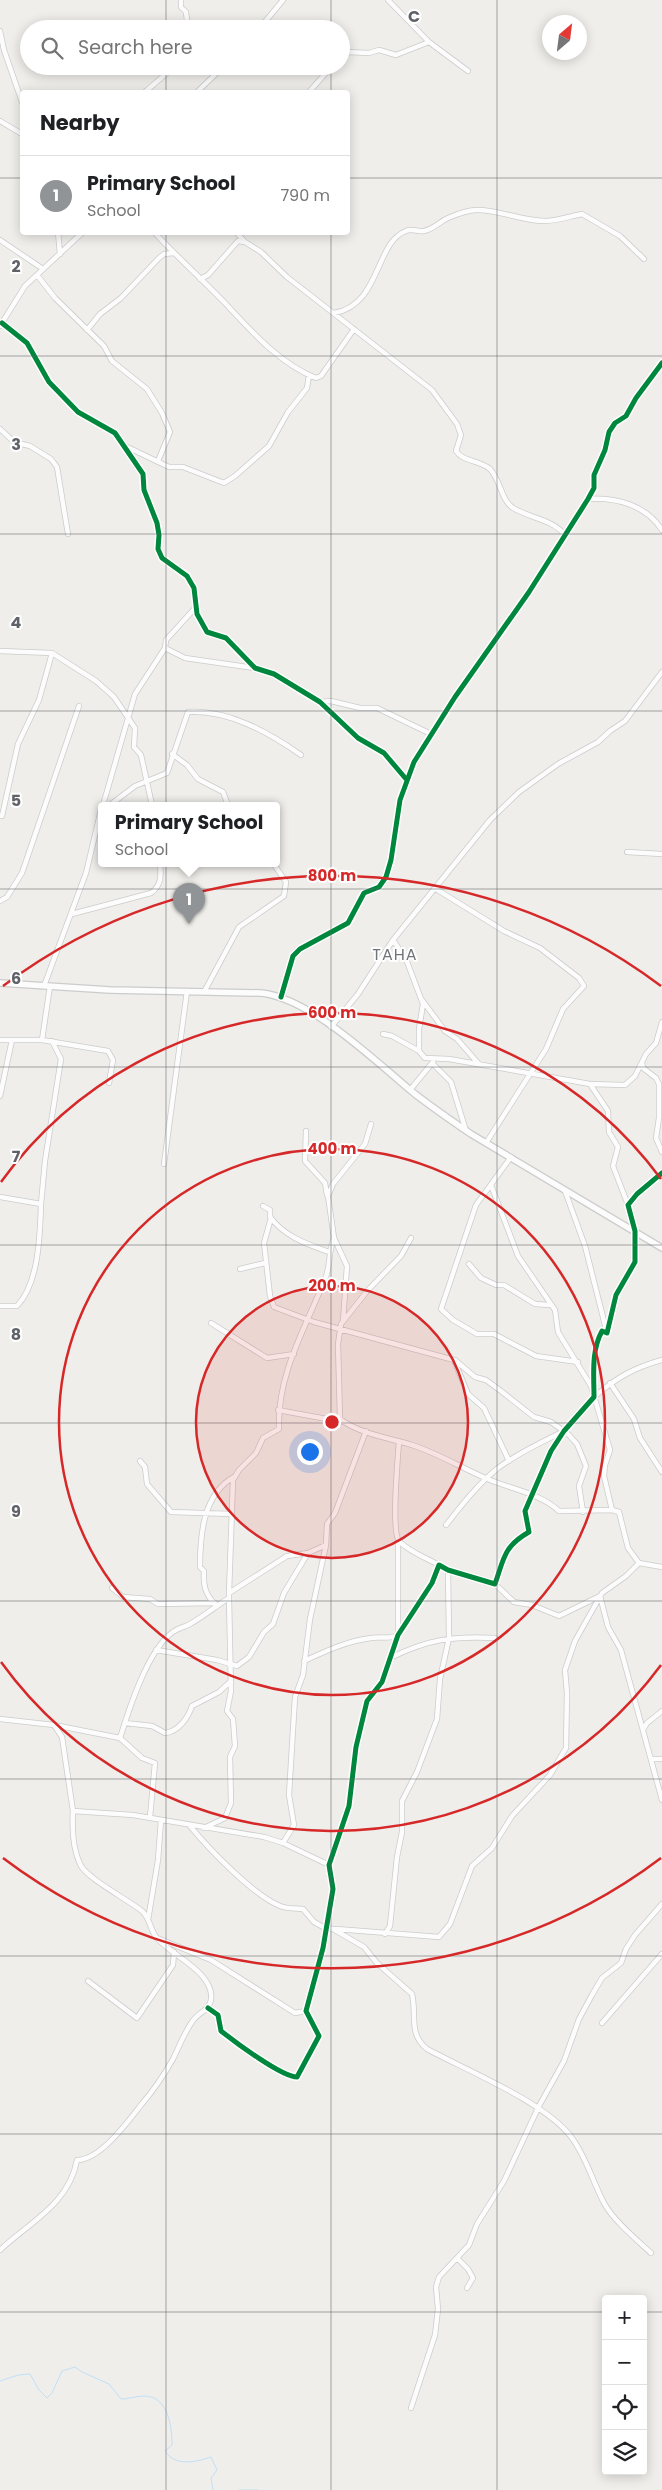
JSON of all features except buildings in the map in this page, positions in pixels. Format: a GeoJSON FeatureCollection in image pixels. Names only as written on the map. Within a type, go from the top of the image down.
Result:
{"type":"FeatureCollection","features":[{"type":"Feature","properties":{"kind":"street"},"geometry":{"type":"LineString","coordinates":[[181,0],[181,7],[186,12],[187,20]]}},
{"type":"Feature","properties":{"kind":"street"},"geometry":{"type":"LineString","coordinates":[[266,20],[283,0]]}},
{"type":"Feature","properties":{"kind":"street"},"geometry":{"type":"LineString","coordinates":[[388,0],[429,42],[468,71]]}},
{"type":"Feature","properties":{"kind":"street"},"geometry":{"type":"LineString","coordinates":[[0,31],[4,50],[20,96]]}},
{"type":"Feature","properties":{"kind":"street"},"geometry":{"type":"LineString","coordinates":[[350,52],[369,53],[379,50],[396,55],[429,42]]}},
{"type":"Feature","properties":{"kind":"street"},"geometry":{"type":"LineString","coordinates":[[147,90],[165,75]]}},
{"type":"Feature","properties":{"kind":"street"},"geometry":{"type":"LineString","coordinates":[[199,90],[215,75]]}},
{"type":"Feature","properties":{"kind":"street"},"geometry":{"type":"LineString","coordinates":[[311,90],[324,75]]}},
{"type":"Feature","properties":{"kind":"street"},"geometry":{"type":"LineString","coordinates":[[0,121],[20,133]]}},
{"type":"Feature","properties":{"kind":"street"},"geometry":{"type":"LineString","coordinates":[[334,313],[348,311],[363,295],[381,266],[387,248],[401,233],[407,230],[428,230],[447,218],[476,210],[545,221],[582,214],[620,236],[644,258]]}},
{"type":"Feature","properties":{"kind":"street"},"geometry":{"type":"LineString","coordinates":[[58,235],[60,254]]}},
{"type":"Feature","properties":{"kind":"street"},"geometry":{"type":"LineString","coordinates":[[80,235],[25,286],[1,325],[27,343],[49,382],[78,412],[115,433],[124,445],[143,474],[144,490],[157,523],[158,549],[162,558],[187,576],[194,588],[197,614],[207,632],[226,638],[255,668]]}},
{"type":"Feature","properties":{"kind":"street"},"geometry":{"type":"LineString","coordinates":[[157,235],[244,325],[277,353],[309,375],[316,378],[321,376],[354,329]]}},
{"type":"Feature","properties":{"kind":"street"},"geometry":{"type":"LineString","coordinates":[[239,235],[245,242],[432,390],[456,424],[461,436],[456,451],[460,456],[488,467],[499,481],[506,502],[542,522],[557,526],[564,534]]}},
{"type":"Feature","properties":{"kind":"street"},"geometry":{"type":"LineString","coordinates":[[0,240],[43,269]]}},
{"type":"Feature","properties":{"kind":"street"},"geometry":{"type":"LineString","coordinates":[[200,280],[208,276],[232,245],[238,241],[245,242]]}},
{"type":"Feature","properties":{"kind":"street"},"geometry":{"type":"LineString","coordinates":[[88,330],[100,314],[121,298],[159,258],[164,254],[174,253]]}},
{"type":"Feature","properties":{"kind":"street"},"geometry":{"type":"LineString","coordinates":[[37,275],[55,298],[104,346],[117,366],[147,389],[162,413],[170,432],[158,461]]}},
{"type":"Feature","properties":{"kind":"street"},"geometry":{"type":"LineString","coordinates":[[281,997],[294,956],[300,949],[348,923],[364,893],[379,887],[386,877],[391,860],[396,820],[406,779],[431,734],[529,592],[564,534],[588,499],[594,488],[594,475],[605,450],[609,432],[615,423],[626,416],[636,398],[662,364]]}},
{"type":"Feature","properties":{"kind":"street"},"geometry":{"type":"LineString","coordinates":[[124,445],[169,467],[183,467],[224,483],[235,476],[269,446],[288,412],[307,388],[309,375]]}},
{"type":"Feature","properties":{"kind":"street"},"geometry":{"type":"LineString","coordinates":[[0,429],[14,442],[30,446],[51,459],[57,467],[68,534]]}},
{"type":"Feature","properties":{"kind":"street"},"geometry":{"type":"LineString","coordinates":[[588,499],[603,498],[636,506],[651,517],[662,530]]}},
{"type":"Feature","properties":{"kind":"street"},"geometry":{"type":"LineString","coordinates":[[104,802],[136,694],[165,648],[166,640],[196,606]]}},
{"type":"Feature","properties":{"kind":"street"},"geometry":{"type":"LineString","coordinates":[[165,648],[184,658],[255,668],[274,674],[320,702],[358,738],[384,753],[406,779]]}},
{"type":"Feature","properties":{"kind":"street"},"geometry":{"type":"LineString","coordinates":[[0,651],[52,653],[106,688],[135,728],[134,747],[141,755],[151,802]]}},
{"type":"Feature","properties":{"kind":"street"},"geometry":{"type":"LineString","coordinates":[[0,816],[2,816],[18,744],[39,700],[52,653]]}},
{"type":"Feature","properties":{"kind":"street"},"geometry":{"type":"LineString","coordinates":[[331,1027],[358,994],[393,940],[490,820],[519,792],[558,764],[598,742],[625,721],[662,672]]}},
{"type":"Feature","properties":{"kind":"street"},"geometry":{"type":"LineString","coordinates":[[320,702],[331,701],[360,708],[377,708],[431,734]]}},
{"type":"Feature","properties":{"kind":"street"},"geometry":{"type":"LineString","coordinates":[[0,901],[7,897],[22,873],[79,706]]}},
{"type":"Feature","properties":{"kind":"street"},"geometry":{"type":"LineString","coordinates":[[114,802],[135,786],[167,773],[188,712],[204,712],[243,722],[266,733],[300,755]]}},
{"type":"Feature","properties":{"kind":"street"},"geometry":{"type":"LineString","coordinates":[[172,754],[187,764],[198,779],[223,792],[227,802]]}},
{"type":"Feature","properties":{"kind":"street"},"geometry":{"type":"LineString","coordinates":[[42,1040],[47,986],[86,873],[98,824]]}},
{"type":"Feature","properties":{"kind":"street"},"geometry":{"type":"LineString","coordinates":[[627,852],[662,854]]}},
{"type":"Feature","properties":{"kind":"street"},"geometry":{"type":"LineString","coordinates":[[72,914],[151,893],[157,888],[160,881],[160,867]]}},
{"type":"Feature","properties":{"kind":"street"},"geometry":{"type":"LineString","coordinates":[[204,992],[239,927],[284,896],[286,882],[276,867]]}},
{"type":"Feature","properties":{"kind":"street"},"geometry":{"type":"LineString","coordinates":[[436,889],[504,931],[540,948],[579,978],[584,986],[563,1009],[546,1049],[486,1143]]}},
{"type":"Feature","properties":{"kind":"street"},"geometry":{"type":"LineString","coordinates":[[393,940],[406,959],[421,999],[445,1030],[457,1039],[479,1064]]}},
{"type":"Feature","properties":{"kind":"street"},"geometry":{"type":"LineString","coordinates":[[0,983],[110,990],[261,993],[281,997],[331,1027],[410,1090],[466,1131],[662,1248]]}},
{"type":"Feature","properties":{"kind":"street"},"geometry":{"type":"LineString","coordinates":[[164,1164],[187,991]]}},
{"type":"Feature","properties":{"kind":"street"},"geometry":{"type":"LineString","coordinates":[[419,1051],[421,999]]}},
{"type":"Feature","properties":{"kind":"street"},"geometry":{"type":"LineString","coordinates":[[410,1090],[433,1062],[449,1059],[590,1084],[625,1085],[634,1076],[646,1054],[656,1043],[662,1022]]}},
{"type":"Feature","properties":{"kind":"street"},"geometry":{"type":"LineString","coordinates":[[383,1034],[392,1036],[419,1051],[425,1058],[433,1062],[451,1082],[466,1131]]}},
{"type":"Feature","properties":{"kind":"street"},"geometry":{"type":"LineString","coordinates":[[0,1040],[52,1041],[108,1051],[113,1060],[109,1083]]}},
{"type":"Feature","properties":{"kind":"street"},"geometry":{"type":"LineString","coordinates":[[0,1096],[12,1040]]}},
{"type":"Feature","properties":{"kind":"street"},"geometry":{"type":"LineString","coordinates":[[0,1306],[17,1306],[27,1296],[40,1236],[44,1168],[61,1059],[52,1041]]}},
{"type":"Feature","properties":{"kind":"street"},"geometry":{"type":"LineString","coordinates":[[642,1062],[643,1068],[656,1078],[660,1084],[659,1118],[656,1138],[662,1152]]}},
{"type":"Feature","properties":{"kind":"street"},"geometry":{"type":"LineString","coordinates":[[590,1084],[608,1110],[609,1132],[618,1147],[613,1166],[628,1205],[635,1231],[636,1262],[616,1295],[607,1333]]}},
{"type":"Feature","properties":{"kind":"street"},"geometry":{"type":"LineString","coordinates":[[328,1196],[333,1184],[366,1144],[371,1124]]}},
{"type":"Feature","properties":{"kind":"street"},"geometry":{"type":"LineString","coordinates":[[306,1131],[305,1161],[325,1183],[334,1238],[347,1266],[343,1321]]}},
{"type":"Feature","properties":{"kind":"street"},"geometry":{"type":"LineString","coordinates":[[511,1157],[473,1212],[441,1309],[453,1320],[477,1334],[494,1334],[536,1356],[578,1362]]}},
{"type":"Feature","properties":{"kind":"street"},"geometry":{"type":"LineString","coordinates":[[628,1205],[637,1194],[662,1172]]}},
{"type":"Feature","properties":{"kind":"street"},"geometry":{"type":"LineString","coordinates":[[490,1185],[518,1256],[549,1305],[555,1310],[558,1332],[591,1386],[610,1450],[604,1476],[612,1510]]}},
{"type":"Feature","properties":{"kind":"street"},"geometry":{"type":"LineString","coordinates":[[564,1188],[585,1246],[607,1333]]}},
{"type":"Feature","properties":{"kind":"street"},"geometry":{"type":"LineString","coordinates":[[0,1197],[41,1204]]}},
{"type":"Feature","properties":{"kind":"street"},"geometry":{"type":"LineString","coordinates":[[263,1206],[270,1210],[271,1218],[264,1243],[265,1263],[274,1307],[308,1320],[417,1352],[454,1360],[475,1377],[494,1386],[534,1417],[551,1422],[564,1431],[576,1444],[586,1466],[579,1486],[583,1512]]}},
{"type":"Feature","properties":{"kind":"street"},"geometry":{"type":"LineString","coordinates":[[271,1218],[280,1228],[300,1242],[329,1252]]}},
{"type":"Feature","properties":{"kind":"street"},"geometry":{"type":"LineString","coordinates":[[216,1603],[207,1595],[203,1582],[204,1571],[200,1567],[202,1532],[208,1512],[216,1491],[225,1482],[235,1477],[256,1453],[263,1438],[279,1429],[278,1410],[285,1376],[301,1330],[308,1320],[326,1277],[329,1252],[334,1238]]}},
{"type":"Feature","properties":{"kind":"street"},"geometry":{"type":"LineString","coordinates":[[344,1422],[338,1415],[339,1329],[343,1321],[401,1256],[411,1238]]}},
{"type":"Feature","properties":{"kind":"street"},"geometry":{"type":"LineString","coordinates":[[240,1269],[265,1263]]}},
{"type":"Feature","properties":{"kind":"street"},"geometry":{"type":"LineString","coordinates":[[469,1264],[481,1278],[496,1285],[504,1285],[536,1304],[549,1305]]}},
{"type":"Feature","properties":{"kind":"street"},"geometry":{"type":"LineString","coordinates":[[211,1323],[267,1358],[294,1354]]}},
{"type":"Feature","properties":{"kind":"street"},"geometry":{"type":"LineString","coordinates":[[594,1397],[596,1348],[602,1330],[607,1333]]}},
{"type":"Feature","properties":{"kind":"street"},"geometry":{"type":"LineString","coordinates":[[454,1360],[468,1394],[484,1408],[509,1461]]}},
{"type":"Feature","properties":{"kind":"street"},"geometry":{"type":"LineString","coordinates":[[495,1584],[507,1548],[514,1541],[530,1532],[525,1511],[551,1451],[564,1431],[594,1397],[610,1383],[634,1368],[662,1360]]}},
{"type":"Feature","properties":{"kind":"street"},"geometry":{"type":"LineString","coordinates":[[610,1383],[634,1419],[640,1438],[662,1472]]}},
{"type":"Feature","properties":{"kind":"street"},"geometry":{"type":"LineString","coordinates":[[278,1410],[344,1422],[447,1458],[487,1479],[552,1504],[559,1511],[612,1510],[619,1512],[628,1548],[639,1562],[662,1567]]}},
{"type":"Feature","properties":{"kind":"street"},"geometry":{"type":"LineString","coordinates":[[283,1843],[294,1825],[289,1794],[292,1717],[295,1697],[303,1675],[320,1567],[326,1545],[327,1524],[336,1513],[366,1431]]}},
{"type":"Feature","properties":{"kind":"street"},"geometry":{"type":"LineString","coordinates":[[446,1525],[487,1479],[509,1461],[524,1451],[564,1431]]}},
{"type":"Feature","properties":{"kind":"street"},"geometry":{"type":"LineString","coordinates":[[398,1634],[398,1540],[395,1524],[399,1441]]}},
{"type":"Feature","properties":{"kind":"street"},"geometry":{"type":"LineString","coordinates":[[140,1461],[145,1467],[147,1484],[171,1512],[232,1514]]}},
{"type":"Feature","properties":{"kind":"street"},"geometry":{"type":"LineString","coordinates":[[204,1828],[225,1818],[231,1802],[230,1757],[235,1746],[233,1719],[227,1710],[231,1682],[229,1596],[235,1477]]}},
{"type":"Feature","properties":{"kind":"street"},"geometry":{"type":"LineString","coordinates":[[398,1540],[406,1547],[448,1570],[495,1584],[514,1602],[532,1605],[559,1616],[600,1596],[626,1576],[639,1562]]}},
{"type":"Feature","properties":{"kind":"street"},"geometry":{"type":"LineString","coordinates":[[120,1738],[140,1679],[156,1650],[172,1632],[189,1624],[216,1603],[287,1556],[308,1553],[326,1545]]}},
{"type":"Feature","properties":{"kind":"street"},"geometry":{"type":"LineString","coordinates":[[156,1650],[237,1666],[249,1656],[264,1632],[273,1624],[284,1593],[308,1553]]}},
{"type":"Feature","properties":{"kind":"street"},"geometry":{"type":"LineString","coordinates":[[208,2008],[218,2015],[221,2031],[290,2077],[297,2077],[319,2036],[306,2011],[323,1948],[333,1888],[330,1865],[349,1806],[356,1747],[367,1701],[382,1682],[398,1634],[432,1583],[439,1565]]}},
{"type":"Feature","properties":{"kind":"street"},"geometry":{"type":"LineString","coordinates":[[385,1934],[390,1926],[397,1857],[402,1832],[402,1801],[417,1772],[437,1719],[440,1679],[449,1638],[448,1570]]}},
{"type":"Feature","properties":{"kind":"street"},"geometry":{"type":"LineString","coordinates":[[112,1588],[122,1597],[150,1599],[158,1604],[216,1603]]}},
{"type":"Feature","properties":{"kind":"street"},"geometry":{"type":"LineString","coordinates":[[600,1596],[608,1627],[621,1650],[662,1798]]}},
{"type":"Feature","properties":{"kind":"street"},"geometry":{"type":"LineString","coordinates":[[190,1826],[204,1843],[254,1890],[280,1906],[303,1909],[314,1922],[325,1928],[439,1937],[450,1924],[472,1866],[492,1848],[512,1816],[550,1775],[566,1748],[567,1692],[564,1670],[575,1641],[600,1596]]}},
{"type":"Feature","properties":{"kind":"street"},"geometry":{"type":"LineString","coordinates":[[304,1661],[336,1646],[372,1637],[392,1638],[398,1634]]}},
{"type":"Feature","properties":{"kind":"street"},"geometry":{"type":"LineString","coordinates":[[390,1658],[419,1644],[449,1638],[495,1638]]}},
{"type":"Feature","properties":{"kind":"street"},"geometry":{"type":"LineString","coordinates":[[125,1723],[152,1726],[165,1733],[176,1731],[189,1715],[192,1706],[219,1692],[231,1682]]}},
{"type":"Feature","properties":{"kind":"street"},"geometry":{"type":"LineString","coordinates":[[644,1728],[647,1723],[662,1711]]}},
{"type":"Feature","properties":{"kind":"street"},"geometry":{"type":"LineString","coordinates":[[0,1719],[54,1725],[120,1738],[142,1758],[155,1763],[150,1817]]}},
{"type":"Feature","properties":{"kind":"street"},"geometry":{"type":"LineString","coordinates":[[0,2250],[22,2230],[45,2214],[66,2192],[74,2174],[77,2160],[84,2160],[106,2146],[129,2121],[159,2081],[193,2020],[208,2008],[211,1998],[210,1986],[184,1959],[156,1937],[144,1913],[115,1891],[93,1879],[80,1864],[73,1830],[62,1737],[54,1725]]}},
{"type":"Feature","properties":{"kind":"street"},"geometry":{"type":"LineString","coordinates":[[651,1759],[662,1759]]}},
{"type":"Feature","properties":{"kind":"street"},"geometry":{"type":"LineString","coordinates":[[72,1812],[150,1817],[190,1826],[264,1838],[283,1843],[330,1865]]}},
{"type":"Feature","properties":{"kind":"street"},"geometry":{"type":"LineString","coordinates":[[148,1920],[158,1860],[161,1820]]}},
{"type":"Feature","properties":{"kind":"street"},"geometry":{"type":"LineString","coordinates":[[411,2408],[435,2335],[438,2309],[436,2287],[439,2277],[469,2245],[477,2224],[504,2181],[538,2109],[564,2061],[579,2019],[602,1978],[621,1963],[626,1948],[635,1935],[662,1904]]}},
{"type":"Feature","properties":{"kind":"street"},"geometry":{"type":"LineString","coordinates":[[333,1929],[364,1947],[377,1963],[412,1994],[414,2031],[418,2042],[427,2049],[475,2073],[538,2109],[572,2138],[604,2203],[613,2216],[651,2253]]}},
{"type":"Feature","properties":{"kind":"street"},"geometry":{"type":"LineString","coordinates":[[156,1937],[211,1960],[295,2013],[306,2011]]}},
{"type":"Feature","properties":{"kind":"street"},"geometry":{"type":"LineString","coordinates":[[88,1981],[137,2018],[173,1965],[174,1952]]}},
{"type":"Feature","properties":{"kind":"street"},"geometry":{"type":"LineString","coordinates":[[602,2023],[662,1954]]}},
{"type":"Feature","properties":{"kind":"street"},"geometry":{"type":"LineString","coordinates":[[457,2258],[468,2269],[473,2278],[467,2288]]}},
{"type":"Feature","properties":{"kind":"waterway"},"geometry":{"type":"LineString","coordinates":[[0,2381],[18,2375],[30,2374],[39,2390],[47,2398],[52,2393],[62,2371],[75,2367],[109,2384],[121,2399],[141,2396],[152,2397],[163,2406],[171,2429],[172,2445],[165,2451],[174,2459],[186,2462],[211,2457],[217,2470],[211,2478],[213,2490]]}},
{"type":"Feature","properties":{"kind":"waterway"},"geometry":{"type":"LineString","coordinates":[[239,2490],[258,2490]]}},
{"type":"Feature","properties":{"kind":"cycle path"},"geometry":{"type":"LineString","coordinates":[[2,323],[27,343],[49,382],[78,412],[115,433],[143,474],[144,490],[157,523],[159,535],[158,549],[162,558],[187,576],[194,588],[197,614],[207,632],[226,638],[255,668],[274,674],[320,702],[358,738],[384,753],[406,779]]}},
{"type":"Feature","properties":{"kind":"cycle path"},"geometry":{"type":"LineString","coordinates":[[281,997],[293,956],[300,949],[348,923],[364,893],[379,887],[386,877],[391,860],[400,800],[414,762],[455,697],[529,592],[588,499],[594,488],[594,475],[605,450],[609,432],[615,423],[626,416],[636,398],[662,363]]}},
{"type":"Feature","properties":{"kind":"cycle path"},"geometry":{"type":"LineString","coordinates":[[208,2008],[218,2015],[221,2031],[270,2065],[297,2077],[319,2036],[306,2011],[323,1948],[333,1889],[329,1865],[349,1806],[356,1747],[367,1701],[382,1682],[398,1635],[432,1583],[439,1565],[448,1570],[495,1584],[506,1554],[514,1542],[529,1532],[525,1511],[551,1451],[564,1431],[594,1397],[594,1363],[598,1339],[602,1331],[607,1333],[616,1295],[635,1262],[635,1231],[628,1205],[637,1194],[662,1173]]}},
{"type":"Feature","properties":{"kind":"place","name":"Primary School"},"geometry":{"type":"Point","coordinates":[189,924]}},
{"type":"Feature","properties":{"kind":"district","name":"TAHA"},"geometry":{"type":"Point","coordinates":[395,954]}}]}
